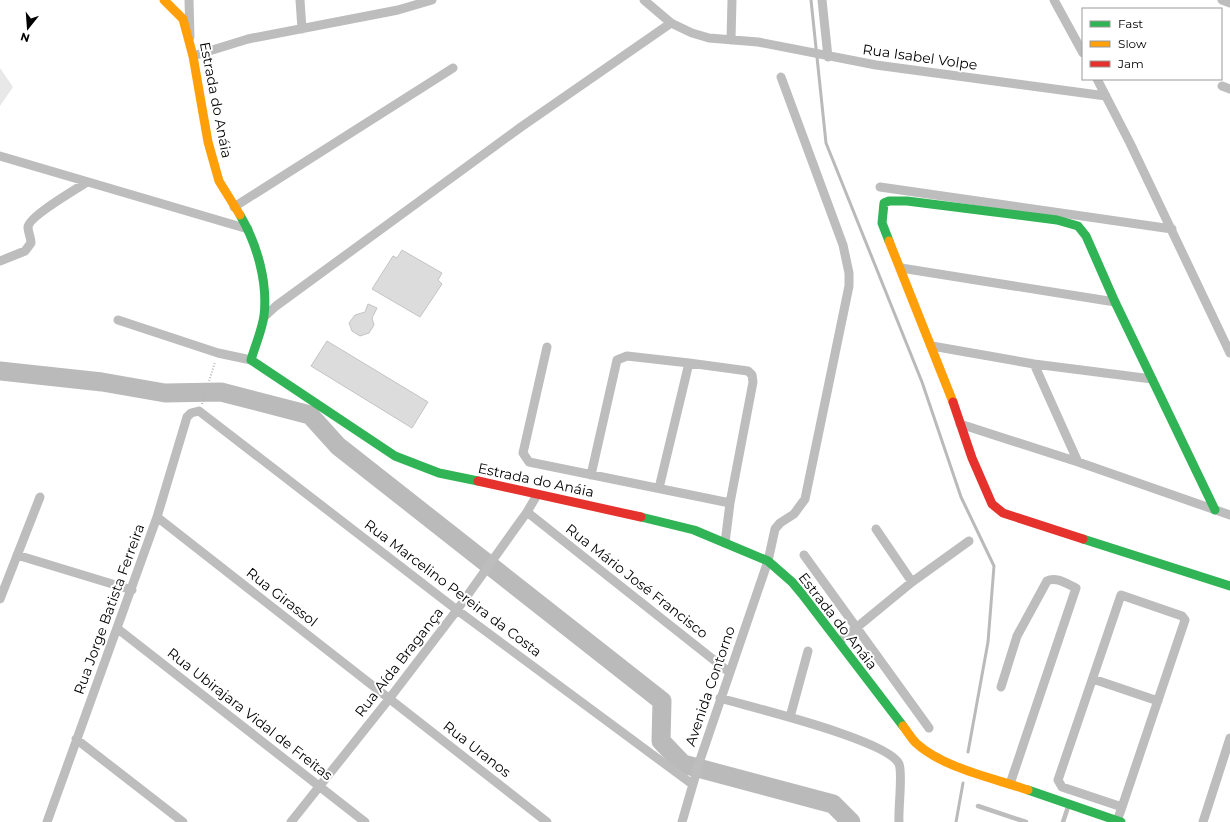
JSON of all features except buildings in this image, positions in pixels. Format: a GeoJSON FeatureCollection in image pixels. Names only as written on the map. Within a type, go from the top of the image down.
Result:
{"type":"FeatureCollection","features":[{"type":"Feature","properties":{"kind":"street","name":"Estrada do Anáia"},"geometry":{"type":"LineString","coordinates":[[164,0],[183,19],[190,40],[208,142],[219,181],[248,229],[262,272],[265,295],[264,317],[251,360],[395,456],[439,473],[657,520],[694,530],[768,561],[792,582],[915,742],[923,750],[930,755],[1069,804],[1102,819],[1119,821]]}},
{"type":"Feature","properties":{"kind":"street"},"geometry":{"type":"LineString","coordinates":[[189,0],[190,40]]}},
{"type":"Feature","properties":{"kind":"street"},"geometry":{"type":"LineString","coordinates":[[300,0],[302,29]]}},
{"type":"Feature","properties":{"kind":"street"},"geometry":{"type":"LineString","coordinates":[[193,56],[226,44],[398,10],[416,2],[432,0]]}},
{"type":"Feature","properties":{"kind":"street","name":"Rua Isabel Volpe"},"geometry":{"type":"LineString","coordinates":[[644,0],[672,23],[692,33],[709,38],[758,42],[828,57],[1106,96]]}},
{"type":"Feature","properties":{"kind":"street"},"geometry":{"type":"LineString","coordinates":[[731,40],[732,0]]}},
{"type":"Feature","properties":{"kind":"street"},"geometry":{"type":"LineString","coordinates":[[822,0],[828,57]]}},
{"type":"Feature","properties":{"kind":"street"},"geometry":{"type":"LineString","coordinates":[[1054,0],[1082,51]]}},
{"type":"Feature","properties":{"kind":"street"},"geometry":{"type":"LineString","coordinates":[[1222,0],[1230,3]]}},
{"type":"Feature","properties":{"kind":"street"},"geometry":{"type":"LineString","coordinates":[[264,317],[276,306],[521,127],[672,23]]}},
{"type":"Feature","properties":{"kind":"street"},"geometry":{"type":"LineString","coordinates":[[234,207],[453,68]]}},
{"type":"Feature","properties":{"kind":"street","name":"Avenida Contorno"},"geometry":{"type":"LineString","coordinates":[[682,822],[693,782],[720,698],[768,561],[775,528],[797,511],[805,499],[849,286],[849,273],[843,245],[781,77]]}},
{"type":"Feature","properties":{"kind":"street"},"geometry":{"type":"LineString","coordinates":[[1098,80],[1172,229],[1230,353]]}},
{"type":"Feature","properties":{"kind":"street"},"geometry":{"type":"LineString","coordinates":[[0,156],[248,229]]}},
{"type":"Feature","properties":{"kind":"street"},"geometry":{"type":"LineString","coordinates":[[0,261],[25,251],[31,243],[28,230],[30,223],[46,210],[87,182]]}},
{"type":"Feature","properties":{"kind":"street"},"geometry":{"type":"LineString","coordinates":[[880,187],[1172,229]]}},
{"type":"Feature","properties":{"kind":"street"},"geometry":{"type":"LineString","coordinates":[[1215,510],[1115,302],[1083,231],[1078,226],[1072,223],[1056,220],[907,201],[889,201],[884,203],[882,210],[882,223],[932,346],[972,458],[992,504],[1003,513],[1216,583],[1230,586]]}},
{"type":"Feature","properties":{"kind":"street"},"geometry":{"type":"LineString","coordinates":[[901,268],[1115,302]]}},
{"type":"Feature","properties":{"kind":"street"},"geometry":{"type":"LineString","coordinates":[[118,320],[218,353],[251,360]]}},
{"type":"Feature","properties":{"kind":"street"},"geometry":{"type":"LineString","coordinates":[[932,346],[1034,364],[1152,379]]}},
{"type":"Feature","properties":{"kind":"street"},"geometry":{"type":"LineString","coordinates":[[547,347],[524,454],[528,462],[730,503]]}},
{"type":"Feature","properties":{"kind":"street"},"geometry":{"type":"LineString","coordinates":[[591,475],[617,360],[627,356],[748,371],[752,375],[753,382],[730,503],[725,543]]}},
{"type":"Feature","properties":{"kind":"street"},"geometry":{"type":"LineString","coordinates":[[659,488],[689,363]]}},
{"type":"Feature","properties":{"kind":"street"},"geometry":{"type":"LineString","coordinates":[[1034,364],[1078,462]]}},
{"type":"Feature","properties":{"kind":"street","name":"Rua Jorge Batista Ferreira"},"geometry":{"type":"LineString","coordinates":[[47,822],[76,739],[132,590],[157,517],[187,417],[201,407]]}},
{"type":"Feature","properties":{"kind":"street","name":"Rua Marcelino Pereira da Costa"},"geometry":{"type":"LineString","coordinates":[[201,407],[457,610],[693,782]]}},
{"type":"Feature","properties":{"kind":"street"},"geometry":{"type":"LineString","coordinates":[[960,424],[1078,462],[1230,515]]}},
{"type":"Feature","properties":{"kind":"street","name":"Rua Aída Bragança"},"geometry":{"type":"LineString","coordinates":[[291,822],[390,699],[457,610],[527,512],[537,495]]}},
{"type":"Feature","properties":{"kind":"street"},"geometry":{"type":"LineString","coordinates":[[0,599],[40,497]]}},
{"type":"Feature","properties":{"kind":"street","name":"Rua Mário José Francisco"},"geometry":{"type":"LineString","coordinates":[[527,512],[729,672]]}},
{"type":"Feature","properties":{"kind":"street","name":"Rua Girassol"},"geometry":{"type":"LineString","coordinates":[[157,517],[390,699]]}},
{"type":"Feature","properties":{"kind":"street"},"geometry":{"type":"LineString","coordinates":[[876,529],[912,582]]}},
{"type":"Feature","properties":{"kind":"street"},"geometry":{"type":"LineString","coordinates":[[839,642],[912,582],[969,541]]}},
{"type":"Feature","properties":{"kind":"street"},"geometry":{"type":"LineString","coordinates":[[17,555],[132,590]]}},
{"type":"Feature","properties":{"kind":"street"},"geometry":{"type":"LineString","coordinates":[[804,555],[930,728]]}},
{"type":"Feature","properties":{"kind":"street"},"geometry":{"type":"LineString","coordinates":[[1001,687],[1017,636],[1048,581],[1051,579],[1057,579],[1076,588],[1010,784]]}},
{"type":"Feature","properties":{"kind":"street"},"geometry":{"type":"LineString","coordinates":[[1119,821],[1122,807],[1185,618],[1122,595],[1058,780],[1059,784],[1122,807]]}},
{"type":"Feature","properties":{"kind":"street","name":"Rua Ubirajara Vidal de Freitas"},"geometry":{"type":"LineString","coordinates":[[118,629],[365,822]]}},
{"type":"Feature","properties":{"kind":"street"},"geometry":{"type":"LineString","coordinates":[[790,717],[808,651]]}},
{"type":"Feature","properties":{"kind":"street"},"geometry":{"type":"LineString","coordinates":[[1092,679],[1158,701]]}},
{"type":"Feature","properties":{"kind":"street"},"geometry":{"type":"LineString","coordinates":[[720,698],[819,725],[882,750],[895,758],[900,765],[902,775],[898,805],[899,822]]}},
{"type":"Feature","properties":{"kind":"street","name":"Rua Uranos"},"geometry":{"type":"LineString","coordinates":[[390,699],[547,822]]}},
{"type":"Feature","properties":{"kind":"street"},"geometry":{"type":"LineString","coordinates":[[1203,822],[1230,738]]}},
{"type":"Feature","properties":{"kind":"street"},"geometry":{"type":"LineString","coordinates":[[76,739],[183,822]]}},
{"type":"Feature","properties":{"kind":"lane"},"geometry":{"type":"LineString","coordinates":[[1063,822],[1069,804]]}},
{"type":"Feature","properties":{"kind":"lane"},"geometry":{"type":"LineString","coordinates":[[978,806],[1026,822]]}},
{"type":"Feature","properties":{"kind":"path"},"geometry":{"type":"LineString","coordinates":[[201,407],[215,365]]}},
{"type":"Feature","properties":{"kind":"shaded area"},"geometry":{"type":"Polygon","coordinates":[[[0,68],[13,87],[0,106],[0,68]]]}},
{"type":"Feature","properties":{"kind":"waterway"},"geometry":{"type":"LineString","coordinates":[[811,0],[826,143],[922,382],[961,497],[994,566],[988,642],[968,752]]}},
{"type":"Feature","properties":{"kind":"waterway"},"geometry":{"type":"LineString","coordinates":[[0,371],[102,382],[165,393],[221,392],[310,415],[338,446],[662,701],[661,741],[683,764],[833,804],[851,822]]}},
{"type":"Feature","properties":{"kind":"waterway"},"geometry":{"type":"LineString","coordinates":[[956,822],[963,783]]}},
{"type":"Feature","properties":{"kind":"traffic: fast"},"geometry":{"type":"LineString","coordinates":[[889,241],[882,223],[884,203],[889,201],[907,201],[1057,220],[1078,226],[1086,236],[1115,302],[1215,510]]}},
{"type":"Feature","properties":{"kind":"traffic: fast"},"geometry":{"type":"LineString","coordinates":[[240,215],[251,238],[260,264],[263,277],[265,303],[263,321],[251,360],[395,456],[439,473],[478,481]]}},
{"type":"Feature","properties":{"kind":"traffic: fast"},"geometry":{"type":"LineString","coordinates":[[641,517],[694,530],[768,561],[792,582],[802,594],[903,726]]}},
{"type":"Feature","properties":{"kind":"traffic: fast"},"geometry":{"type":"LineString","coordinates":[[1083,539],[1230,586]]}},
{"type":"Feature","properties":{"kind":"traffic: fast"},"geometry":{"type":"LineString","coordinates":[[1028,790],[1121,822]]}},
{"type":"Feature","properties":{"kind":"traffic: slow"},"geometry":{"type":"LineString","coordinates":[[164,0],[183,19],[193,56],[208,142],[219,181],[240,215]]}},
{"type":"Feature","properties":{"kind":"traffic: slow"},"geometry":{"type":"LineString","coordinates":[[889,241],[953,402]]}},
{"type":"Feature","properties":{"kind":"traffic: slow"},"geometry":{"type":"LineString","coordinates":[[903,726],[916,743],[927,752],[940,759],[954,766],[1028,790]]}},
{"type":"Feature","properties":{"kind":"traffic: jam"},"geometry":{"type":"LineString","coordinates":[[953,402],[972,458],[992,504],[1003,513],[1083,539]]}},
{"type":"Feature","properties":{"kind":"traffic: jam"},"geometry":{"type":"LineString","coordinates":[[478,481],[641,517]]}}]}
